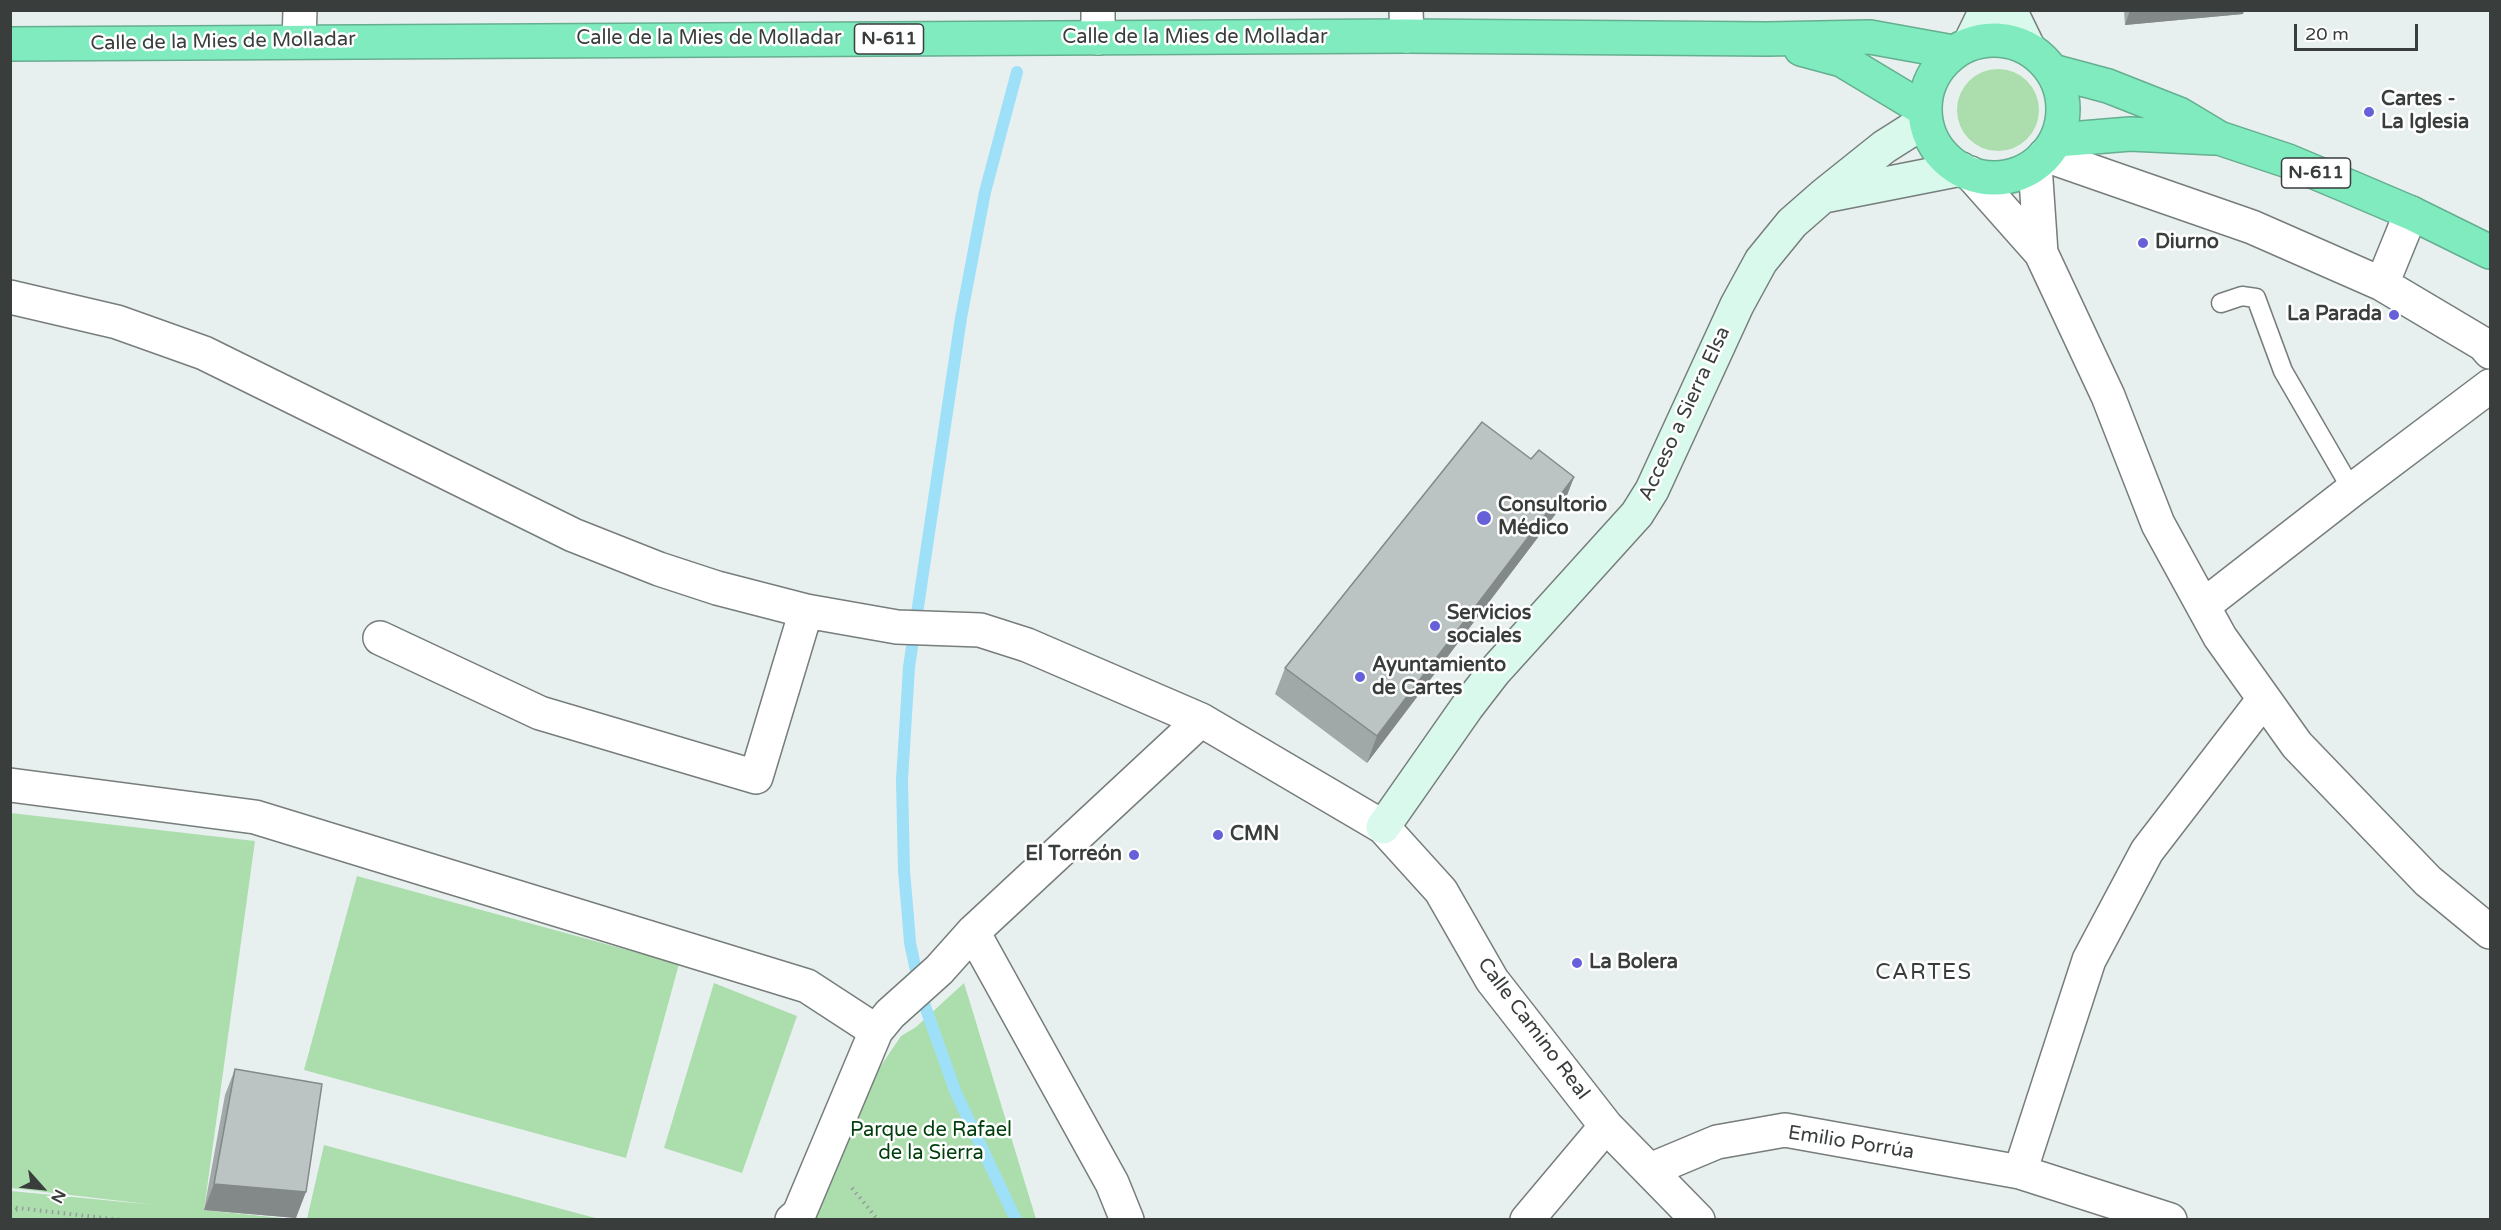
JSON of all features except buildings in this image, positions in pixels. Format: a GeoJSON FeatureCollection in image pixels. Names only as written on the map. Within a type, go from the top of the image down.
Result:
{"type":"FeatureCollection","features":[{"type":"Feature","properties":{"kind":"highway","name":"Calle de la Mies de Molladar"},"geometry":{"type":"LineString","coordinates":[[10,44],[299,26],[1407,23],[1767,39],[1870,37],[1961,48]]}},
{"type":"Feature","properties":{"kind":"highway","name":"Calle de la Mies de Molladar"},"geometry":{"type":"LineString","coordinates":[[1767,39],[1842,60],[1925,116]]}},
{"type":"Feature","properties":{"kind":"highway","name":"N-611"},"geometry":{"type":"LineString","coordinates":[[1961,48],[1995,39],[2007,40],[2041,60],[2179,114],[2219,138],[2288,161],[2411,213],[2490,252]]}},
{"type":"Feature","properties":{"kind":"highway"},"geometry":{"type":"LineString","coordinates":[[1961,48],[1941,64],[1932,78],[1927,94],[1925,116],[1936,147],[1952,163],[1965,171]]}},
{"type":"Feature","properties":{"kind":"highway"},"geometry":{"type":"LineString","coordinates":[[2041,60],[2060,87],[2063,105],[2045,154]]}},
{"type":"Feature","properties":{"kind":"highway","name":"N-611"},"geometry":{"type":"LineString","coordinates":[[1965,171],[1997,178],[2015,174],[2045,154],[2130,134],[2219,138]]}},
{"type":"Feature","properties":{"kind":"street"},"geometry":{"type":"LineString","coordinates":[[1961,48],[1986,10]]}},
{"type":"Feature","properties":{"kind":"street"},"geometry":{"type":"LineString","coordinates":[[2010,10],[2041,60]]}},
{"type":"Feature","properties":{"kind":"street","name":"Acceso a Sierra Elsa"},"geometry":{"type":"LineString","coordinates":[[1383,827],[1494,672],[1637,514],[1652,490],[1737,305],[1761,261],[1792,223],[1925,116]]}},
{"type":"Feature","properties":{"kind":"street"},"geometry":{"type":"LineString","coordinates":[[2041,253],[2045,154],[2252,227],[2382,284],[2482,344],[2490,352]]}},
{"type":"Feature","properties":{"kind":"street"},"geometry":{"type":"LineString","coordinates":[[1824,195],[1965,171],[2041,253],[2108,396],[2158,524],[2220,637],[2297,745],[2428,881],[2490,932]]}},
{"type":"Feature","properties":{"kind":"street"},"geometry":{"type":"LineString","coordinates":[[2382,284],[2395,257],[2411,213]]}},
{"type":"Feature","properties":{"kind":"street","name":"Calle Camino Real"},"geometry":{"type":"LineString","coordinates":[[10,297],[117,322],[204,353],[573,535],[658,569],[717,588],[806,611],[897,627],[980,630],[1028,645],[1202,720],[1383,827],[1441,891],[1492,980],[1606,1126],[1698,1220]]}},
{"type":"Feature","properties":{"kind":"street"},"geometry":{"type":"LineString","coordinates":[[2203,606],[2490,386]]}},
{"type":"Feature","properties":{"kind":"street"},"geometry":{"type":"LineString","coordinates":[[380,638],[540,713],[756,777],[806,611]]}},
{"type":"Feature","properties":{"kind":"street"},"geometry":{"type":"LineString","coordinates":[[2020,1172],[2090,960],[2147,851],[2264,699]]}},
{"type":"Feature","properties":{"kind":"street"},"geometry":{"type":"LineString","coordinates":[[792,1220],[799,1214],[883,1022],[939,970],[973,932],[1202,720]]}},
{"type":"Feature","properties":{"kind":"street"},"geometry":{"type":"LineString","coordinates":[[10,785],[255,817],[807,986],[883,1022]]}},
{"type":"Feature","properties":{"kind":"street"},"geometry":{"type":"LineString","coordinates":[[973,932],[1112,1183],[1127,1220]]}},
{"type":"Feature","properties":{"kind":"street"},"geometry":{"type":"LineString","coordinates":[[1527,1220],[1606,1126]]}},
{"type":"Feature","properties":{"kind":"street","name":"Emilio Porrúa"},"geometry":{"type":"LineString","coordinates":[[1650,1170],[1717,1142],[1785,1130],[2020,1172],[2170,1220]]}},
{"type":"Feature","properties":{"kind":"lane"},"geometry":{"type":"LineString","coordinates":[[2222,303],[2242,296],[2256,298],[2283,371],[2352,490]]}},
{"type":"Feature","properties":{"kind":"path"},"geometry":{"type":"LineString","coordinates":[[10,1207],[121,1220]]}},
{"type":"Feature","properties":{"kind":"path"},"geometry":{"type":"LineString","coordinates":[[10,1212],[21,1208]]}},
{"type":"Feature","properties":{"kind":"green space"},"geometry":{"type":"Polygon","coordinates":[[[1998,69],[2014,72],[2027,81],[2036,94],[2039,110],[2036,126],[2027,139],[2014,148],[1998,151],[1982,148],[1969,139],[1960,126],[1957,110],[1960,94],[1969,81],[1982,72],[1998,69]]]}},
{"type":"Feature","properties":{"kind":"green space"},"geometry":{"type":"Polygon","coordinates":[[[11,813],[255,841],[204,1210],[291,1219],[11,1219],[11,1191],[155,1205],[11,1188],[11,813]]]}},
{"type":"Feature","properties":{"kind":"green space"},"geometry":{"type":"Polygon","coordinates":[[[357,876],[679,964],[626,1158],[304,1070],[357,876]]]}},
{"type":"Feature","properties":{"kind":"green space"},"geometry":{"type":"Polygon","coordinates":[[[714,983],[797,1016],[742,1173],[664,1148],[714,983]]]}},
{"type":"Feature","properties":{"kind":"green space","name":"Parque de Rafael de la Sierra"},"geometry":{"type":"Polygon","coordinates":[[[964,983],[1036,1219],[812,1220],[878,1070],[901,1036],[916,1027],[964,983]]]}},
{"type":"Feature","properties":{"kind":"green space"},"geometry":{"type":"Polygon","coordinates":[[[324,1145],[599,1219],[307,1219],[324,1145]]]}},
{"type":"Feature","properties":{"kind":"waterway"},"geometry":{"type":"LineString","coordinates":[[1016,1220],[956,1093],[922,998],[910,943],[904,871],[902,780],[909,667],[961,318],[985,192],[1017,72]]}},
{"type":"Feature","properties":{"kind":"place","name":"Cartes - La Iglesia"},"geometry":{"type":"Point","coordinates":[2369,112]}},
{"type":"Feature","properties":{"kind":"place","name":"Diurno"},"geometry":{"type":"Point","coordinates":[2143,243]}},
{"type":"Feature","properties":{"kind":"place","name":"La Parada"},"geometry":{"type":"Point","coordinates":[2394,315]}},
{"type":"Feature","properties":{"kind":"place","name":"Consultorio Médico"},"geometry":{"type":"Point","coordinates":[1484,518]}},
{"type":"Feature","properties":{"kind":"place","name":"Servicios sociales"},"geometry":{"type":"Point","coordinates":[1435,626]}},
{"type":"Feature","properties":{"kind":"place","name":"Ayuntamiento de Cartes"},"geometry":{"type":"Point","coordinates":[1360,677]}},
{"type":"Feature","properties":{"kind":"place","name":"CMN"},"geometry":{"type":"Point","coordinates":[1218,835]}},
{"type":"Feature","properties":{"kind":"place","name":"El Torreón"},"geometry":{"type":"Point","coordinates":[1134,855]}},
{"type":"Feature","properties":{"kind":"place","name":"La Bolera"},"geometry":{"type":"Point","coordinates":[1577,963]}},
{"type":"Feature","properties":{"kind":"district","name":"CARTES"},"geometry":{"type":"Point","coordinates":[1924,973]}}]}
